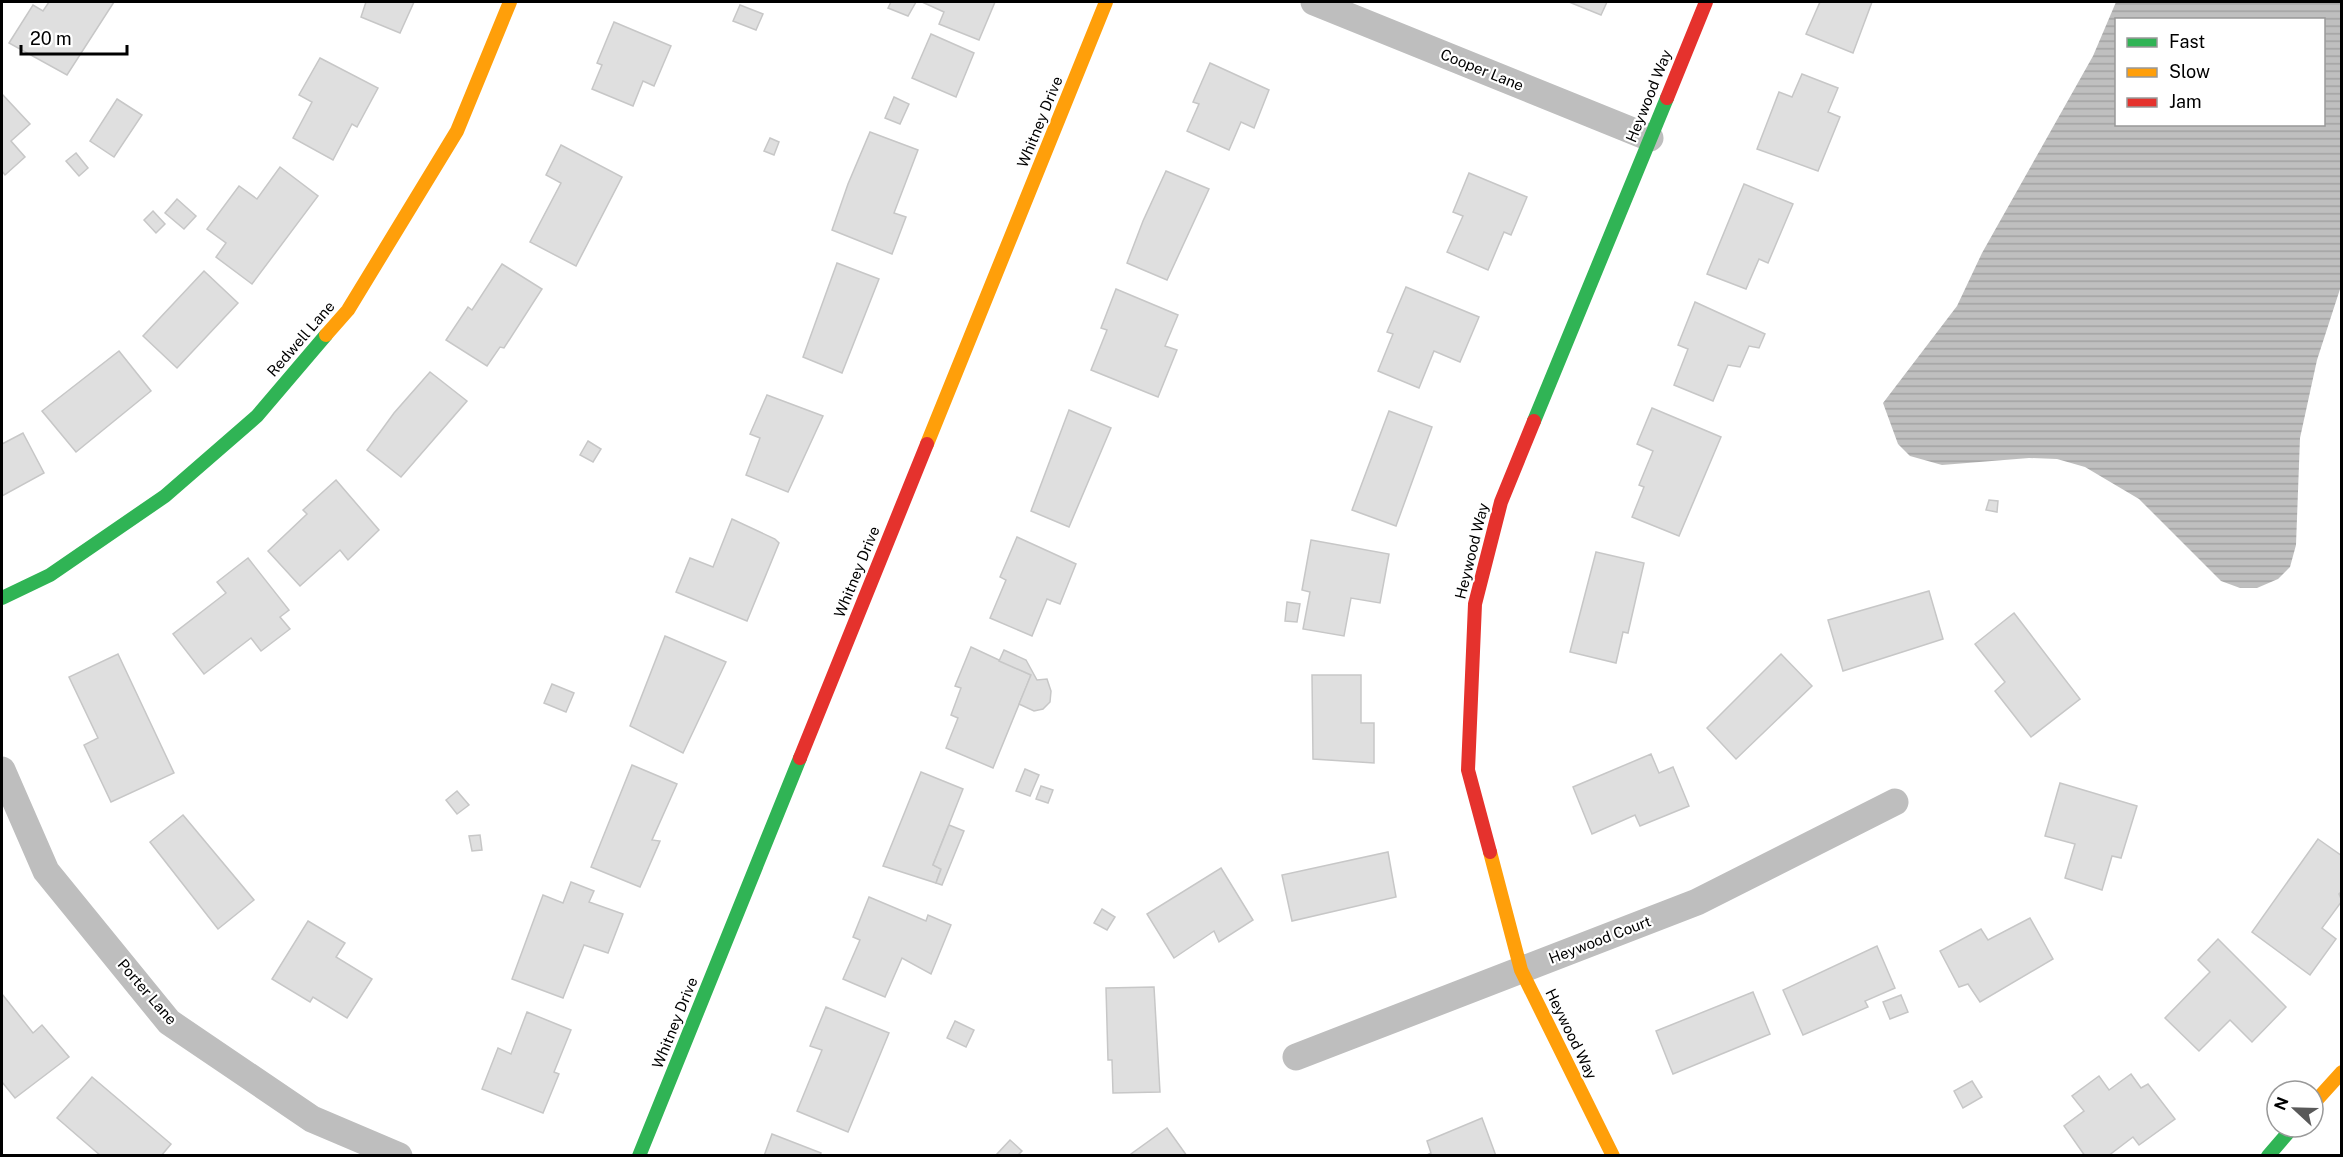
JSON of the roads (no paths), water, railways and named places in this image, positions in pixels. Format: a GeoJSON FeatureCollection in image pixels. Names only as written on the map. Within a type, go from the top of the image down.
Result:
{"type":"FeatureCollection","features":[{"type":"Feature","properties":{"kind":"street","name":"Redwell Lane"},"geometry":{"type":"LineString","coordinates":[[2,598],[50,575],[165,496],[257,416],[348,310],[457,131],[510,2]]}},
{"type":"Feature","properties":{"kind":"street","name":"Whitney Drive"},"geometry":{"type":"LineString","coordinates":[[639,1155],[1106,2]]}},
{"type":"Feature","properties":{"kind":"street","name":"Cooper Lane"},"geometry":{"type":"LineString","coordinates":[[1314,2],[1650,138]]}},
{"type":"Feature","properties":{"kind":"street","name":"Heywood Way"},"geometry":{"type":"LineString","coordinates":[[1613,1155],[1521,970],[1468,770],[1475,604],[1501,502],[1706,2]]}},
{"type":"Feature","properties":{"kind":"street","name":"Porter Lane"},"geometry":{"type":"LineString","coordinates":[[2,770],[46,871],[169,1022],[312,1119],[399,1155]]}},
{"type":"Feature","properties":{"kind":"street","name":"Heywood Court"},"geometry":{"type":"LineString","coordinates":[[1296,1057],[1697,902],[1895,802]]}},
{"type":"Feature","properties":{"kind":"street"},"geometry":{"type":"LineString","coordinates":[[2325,1091],[2342,1072]]}},
{"type":"Feature","properties":{"kind":"street"},"geometry":{"type":"LineString","coordinates":[[2268,1155],[2282,1139]]}}]}
